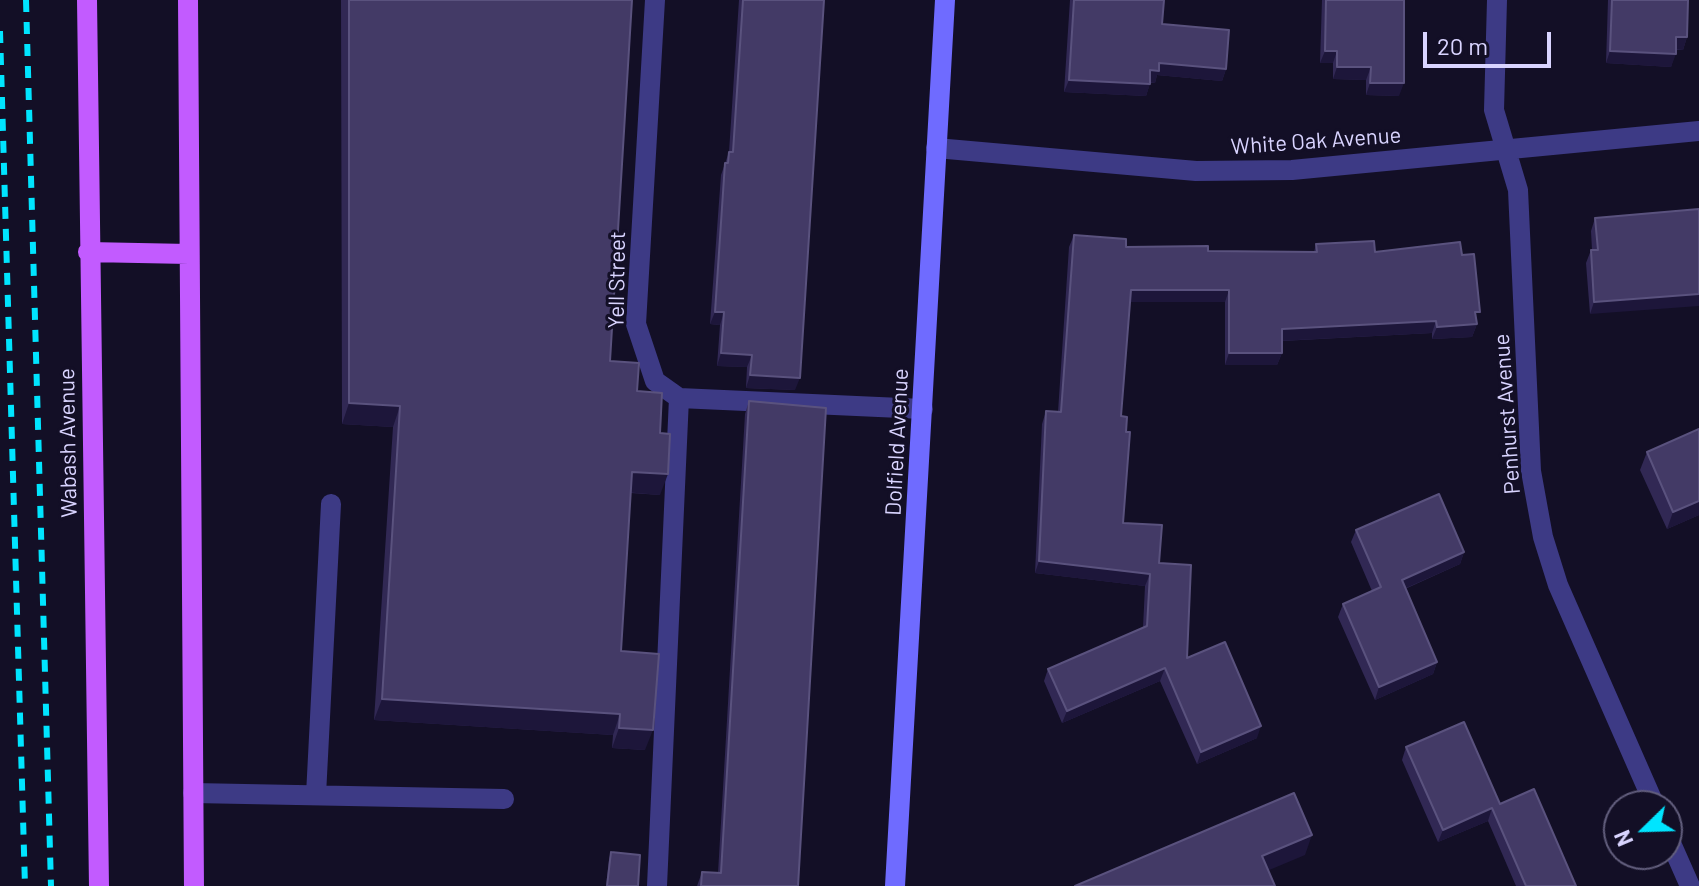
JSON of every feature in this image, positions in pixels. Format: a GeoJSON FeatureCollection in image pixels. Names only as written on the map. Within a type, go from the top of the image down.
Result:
{"type":"FeatureCollection","features":[{"type":"Feature","properties":{"kind":"main road","name":"Wabash Avenue"},"geometry":{"type":"LineString","coordinates":[[87,0],[88,252],[99,886]]}},
{"type":"Feature","properties":{"kind":"main road"},"geometry":{"type":"LineString","coordinates":[[188,0],[194,886]]}},
{"type":"Feature","properties":{"kind":"main road"},"geometry":{"type":"LineString","coordinates":[[88,252],[189,254]]}},
{"type":"Feature","properties":{"kind":"street","name":"Yell Street"},"geometry":{"type":"LineString","coordinates":[[655,0],[636,324],[655,381],[679,398]]}},
{"type":"Feature","properties":{"kind":"street","name":"Dolfield Avenue"},"geometry":{"type":"LineString","coordinates":[[895,886],[945,0]]}},
{"type":"Feature","properties":{"kind":"street","name":"Penhurst Avenue"},"geometry":{"type":"LineString","coordinates":[[1497,0],[1494,110],[1518,190],[1531,471],[1543,537],[1558,585],[1648,790]]}},
{"type":"Feature","properties":{"kind":"street","name":"White Oak Avenue"},"geometry":{"type":"LineString","coordinates":[[936,148],[1196,171],[1292,170],[1699,131]]}},
{"type":"Feature","properties":{"kind":"street"},"geometry":{"type":"LineString","coordinates":[[657,886],[679,398],[923,409]]}},
{"type":"Feature","properties":{"kind":"street"},"geometry":{"type":"LineString","coordinates":[[316,795],[331,504]]}},
{"type":"Feature","properties":{"kind":"street"},"geometry":{"type":"LineString","coordinates":[[193,793],[504,799]]}},
{"type":"Feature","properties":{"kind":"building"},"geometry":{"type":"Polygon","coordinates":[[[349,0],[632,0],[610,361],[639,363],[637,391],[662,393],[660,433],[670,434],[668,474],[632,472],[621,651],[659,654],[653,730],[619,728],[620,714],[382,699],[400,406],[349,403],[349,0]]]}},
{"type":"Feature","properties":{"kind":"building"},"geometry":{"type":"Polygon","coordinates":[[[743,0],[824,0],[800,378],[750,375],[752,355],[721,353],[724,312],[715,312],[725,163],[728,163],[729,152],[733,152],[743,0]]]}},
{"type":"Feature","properties":{"kind":"building"},"geometry":{"type":"Polygon","coordinates":[[[1074,0],[1164,0],[1162,24],[1229,30],[1226,69],[1159,63],[1159,71],[1150,70],[1150,84],[1069,80],[1074,0]]]}},
{"type":"Feature","properties":{"kind":"building"},"geometry":{"type":"Polygon","coordinates":[[[1326,0],[1404,0],[1404,83],[1370,83],[1371,67],[1337,67],[1337,51],[1325,51],[1326,0]]]}},
{"type":"Feature","properties":{"kind":"building"},"geometry":{"type":"Polygon","coordinates":[[[1612,0],[1688,0],[1687,37],[1676,37],[1676,54],[1610,51],[1612,0]]]}},
{"type":"Feature","properties":{"kind":"building"},"geometry":{"type":"Polygon","coordinates":[[[1699,209],[1699,294],[1594,302],[1591,250],[1598,250],[1595,218],[1699,209]]]}},
{"type":"Feature","properties":{"kind":"building"},"geometry":{"type":"Polygon","coordinates":[[[1074,235],[1126,239],[1126,247],[1208,246],[1208,251],[1317,252],[1316,244],[1374,241],[1375,252],[1460,242],[1462,255],[1474,254],[1480,312],[1475,312],[1477,324],[1437,327],[1436,321],[1282,329],[1282,353],[1229,353],[1229,290],[1131,290],[1121,416],[1127,417],[1126,432],[1130,432],[1123,523],[1162,525],[1159,563],[1191,565],[1187,658],[1225,642],[1261,726],[1201,752],[1165,668],[1067,711],[1048,669],[1147,626],[1150,574],[1039,561],[1046,411],[1061,412],[1074,235]]]}},
{"type":"Feature","properties":{"kind":"building"},"geometry":{"type":"Polygon","coordinates":[[[749,401],[826,408],[798,886],[701,886],[702,872],[721,873],[749,401]]]}},
{"type":"Feature","properties":{"kind":"building"},"geometry":{"type":"Polygon","coordinates":[[[1699,429],[1699,501],[1673,512],[1647,452],[1699,429]]]}},
{"type":"Feature","properties":{"kind":"building"},"geometry":{"type":"Polygon","coordinates":[[[1439,494],[1464,552],[1402,580],[1437,662],[1379,687],[1343,604],[1381,587],[1356,530],[1439,494]]]}},
{"type":"Feature","properties":{"kind":"building"},"geometry":{"type":"Polygon","coordinates":[[[1464,722],[1500,804],[1534,789],[1576,886],[1526,886],[1492,808],[1443,830],[1406,747],[1464,722]]]}},
{"type":"Feature","properties":{"kind":"building"},"geometry":{"type":"Polygon","coordinates":[[[1294,793],[1312,835],[1262,856],[1275,886],[1075,886],[1294,793]]]}},
{"type":"Feature","properties":{"kind":"building"},"geometry":{"type":"Polygon","coordinates":[[[611,852],[640,855],[638,886],[607,886],[611,852]]]}},
{"type":"Feature","properties":{"kind":"railway"},"geometry":{"type":"LineString","coordinates":[[26,0],[51,886]]}},
{"type":"Feature","properties":{"kind":"railway"},"geometry":{"type":"LineString","coordinates":[[0,31],[25,886]]}}]}
